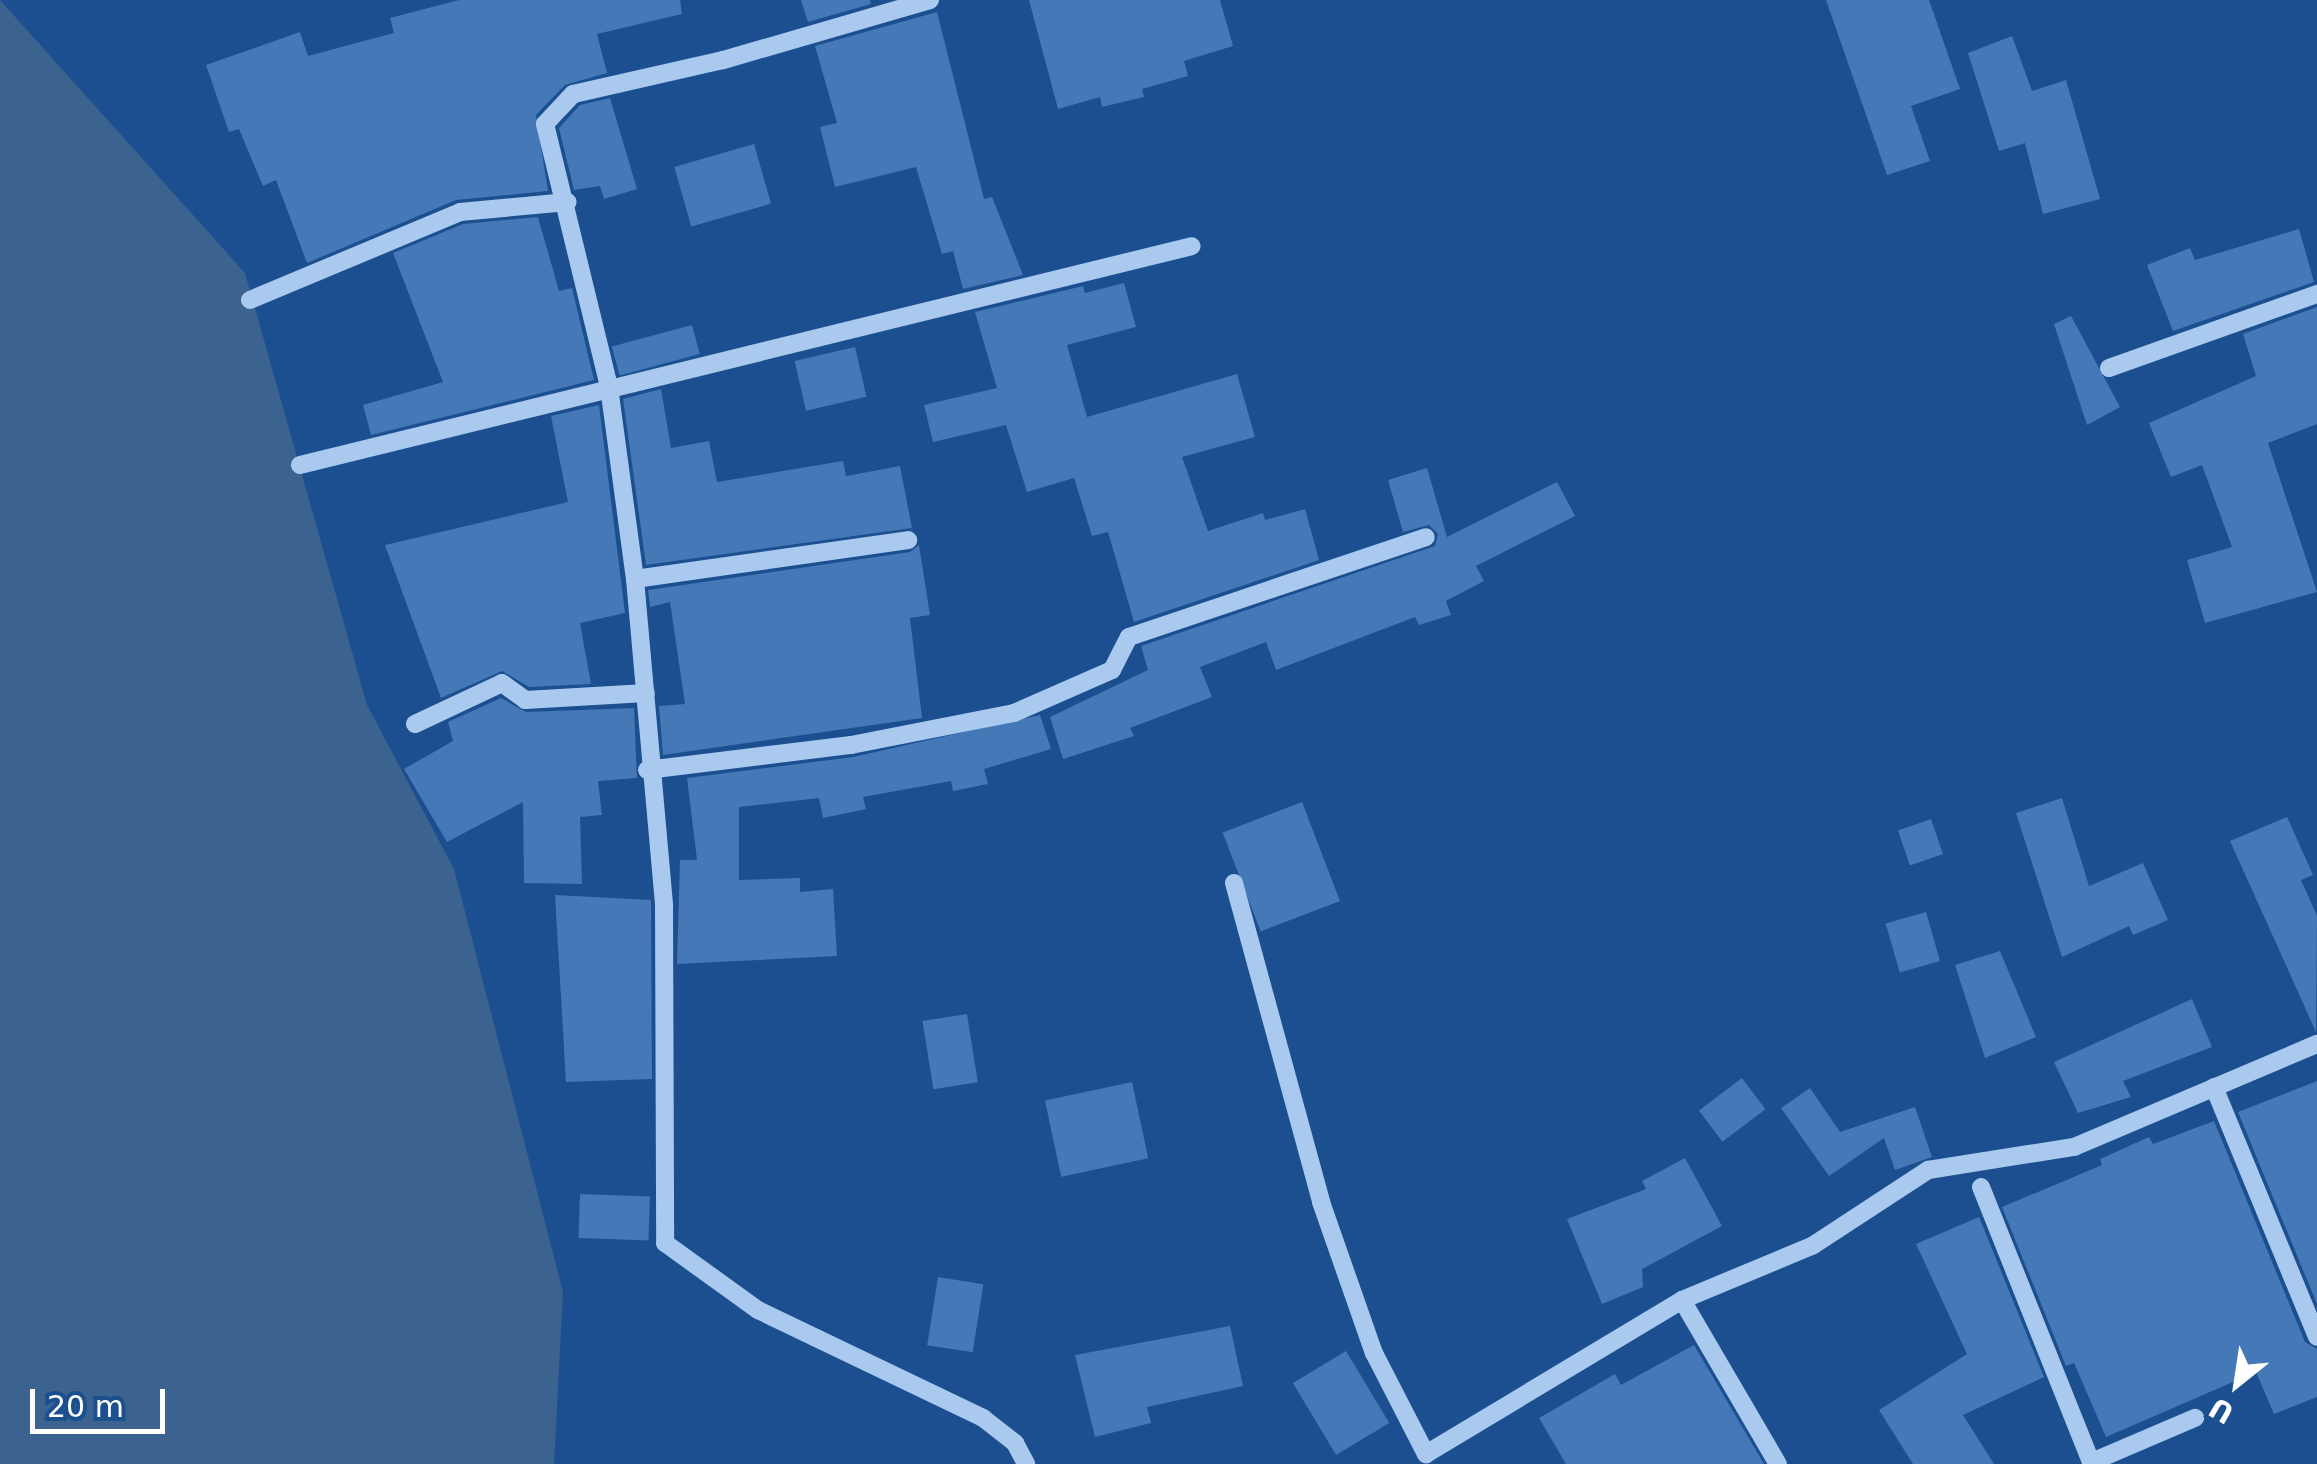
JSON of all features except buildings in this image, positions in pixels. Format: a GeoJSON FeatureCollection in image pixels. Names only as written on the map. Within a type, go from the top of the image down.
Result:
{"type":"FeatureCollection","features":[{"type":"Feature","properties":{"kind":"street"},"geometry":{"type":"LineString","coordinates":[[930,0],[724,60],[573,94],[545,124],[568,202],[609,387],[636,580],[646,693],[647,770],[664,906],[665,1243],[758,1310],[983,1418],[1015,1443],[1026,1464]]}},
{"type":"Feature","properties":{"kind":"street"},"geometry":{"type":"LineString","coordinates":[[250,300],[460,212],[568,202]]}},
{"type":"Feature","properties":{"kind":"street"},"geometry":{"type":"LineString","coordinates":[[300,465],[609,387],[797,347],[1192,246]]}},
{"type":"Feature","properties":{"kind":"street"},"geometry":{"type":"LineString","coordinates":[[2109,368],[2317,294]]}},
{"type":"Feature","properties":{"kind":"street"},"geometry":{"type":"LineString","coordinates":[[647,770],[851,744],[1014,713],[1112,670],[1129,637],[1426,537]]}},
{"type":"Feature","properties":{"kind":"street"},"geometry":{"type":"LineString","coordinates":[[636,580],[908,540]]}},
{"type":"Feature","properties":{"kind":"street"},"geometry":{"type":"LineString","coordinates":[[416,724],[502,683],[526,700],[646,693]]}},
{"type":"Feature","properties":{"kind":"street"},"geometry":{"type":"LineString","coordinates":[[1234,883],[1321,1202],[1374,1353],[1426,1454]]}},
{"type":"Feature","properties":{"kind":"street"},"geometry":{"type":"LineString","coordinates":[[1409,1464],[1682,1300],[1812,1246],[1928,1170],[2074,1147],[2317,1044]]}},
{"type":"Feature","properties":{"kind":"street"},"geometry":{"type":"LineString","coordinates":[[2214,1087],[2317,1337]]}},
{"type":"Feature","properties":{"kind":"street"},"geometry":{"type":"LineString","coordinates":[[1981,1187],[2093,1463],[2195,1418]]}},
{"type":"Feature","properties":{"kind":"street"},"geometry":{"type":"LineString","coordinates":[[1682,1300],[1778,1464]]}},
{"type":"Feature","properties":{"kind":"water"},"geometry":{"type":"Polygon","coordinates":[[[0,0],[245,273],[367,705],[454,869],[563,1292],[554,1464],[0,1464],[0,0]]]}}]}
